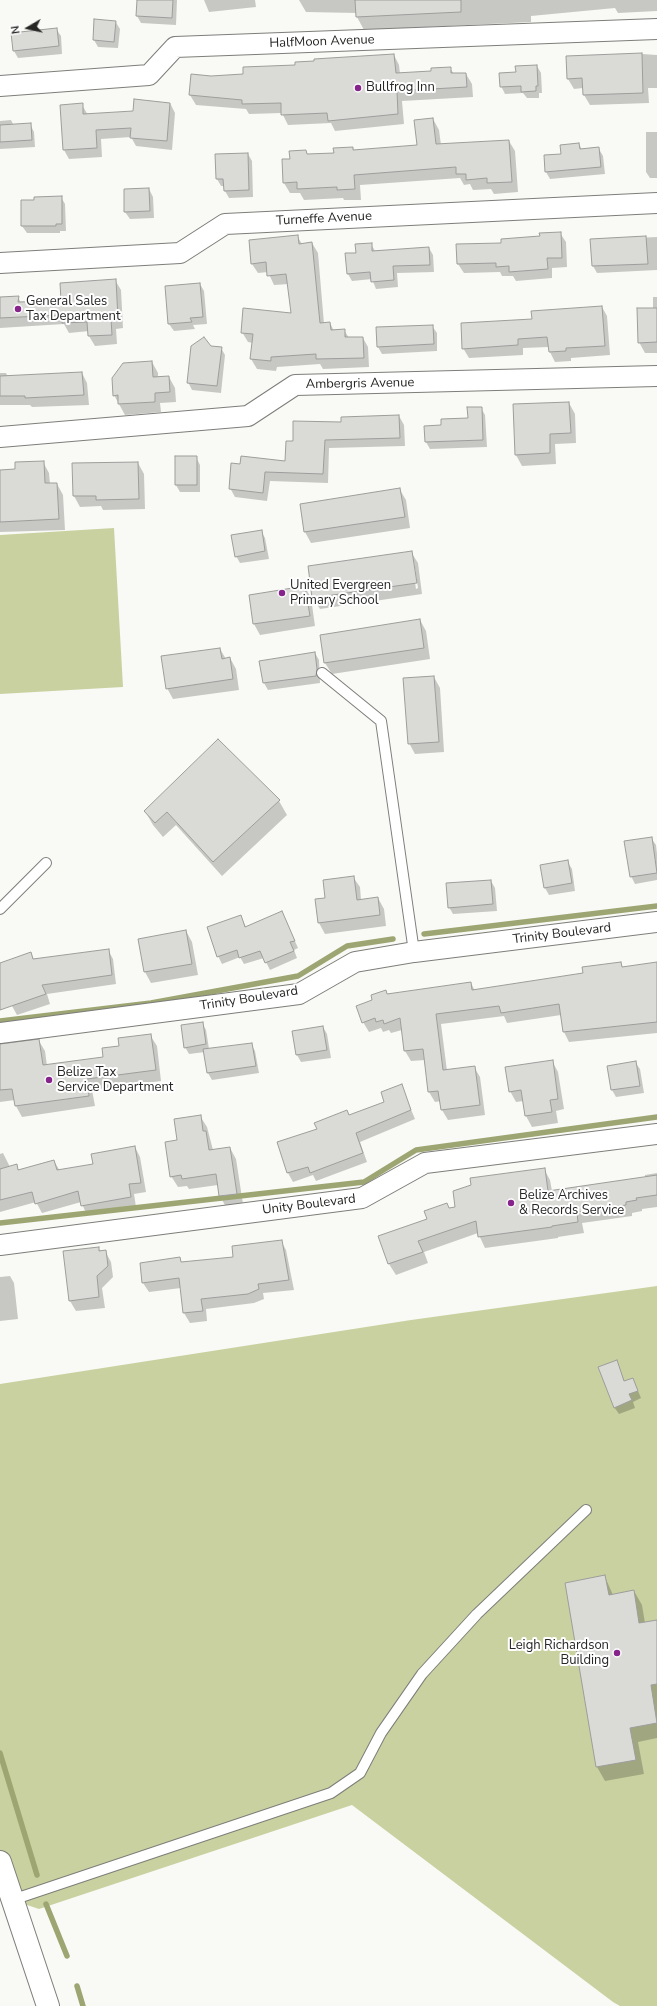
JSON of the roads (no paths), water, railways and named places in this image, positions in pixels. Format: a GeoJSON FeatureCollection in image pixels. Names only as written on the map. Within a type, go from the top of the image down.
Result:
{"type":"FeatureCollection","features":[{"type":"Feature","properties":{"kind":"main road"},"geometry":{"type":"LineString","coordinates":[[0,1862],[48,2006]]}},
{"type":"Feature","properties":{"kind":"street","name":"HalfMoon Avenue"},"geometry":{"type":"LineString","coordinates":[[0,86],[149,75],[175,47],[657,29]]}},
{"type":"Feature","properties":{"kind":"street","name":"Turneffe Avenue"},"geometry":{"type":"LineString","coordinates":[[0,263],[180,253],[225,224],[657,203]]}},
{"type":"Feature","properties":{"kind":"street","name":"Ambergris Avenue"},"geometry":{"type":"LineString","coordinates":[[0,437],[248,416],[295,385],[657,376]]}},
{"type":"Feature","properties":{"kind":"street","name":"Trinity Boulevard"},"geometry":{"type":"LineString","coordinates":[[0,1033],[299,994],[355,962],[414,952],[657,922]]}},
{"type":"Feature","properties":{"kind":"street","name":"Unity Boulevard"},"geometry":{"type":"LineString","coordinates":[[0,1245],[362,1198],[425,1163],[657,1134]]}},
{"type":"Feature","properties":{"kind":"lane"},"geometry":{"type":"LineString","coordinates":[[322,673],[381,721],[414,952]]}},
{"type":"Feature","properties":{"kind":"lane"},"geometry":{"type":"LineString","coordinates":[[0,909],[46,863]]}},
{"type":"Feature","properties":{"kind":"lane"},"geometry":{"type":"LineString","coordinates":[[12,1900],[332,1793],[360,1773],[381,1733],[422,1674],[477,1614],[586,1510]]}},
{"type":"Feature","properties":{"kind":"waterway"},"geometry":{"type":"LineString","coordinates":[[424,934],[657,906]]}},
{"type":"Feature","properties":{"kind":"waterway"},"geometry":{"type":"LineString","coordinates":[[0,1021],[151,1003],[298,976],[347,946],[393,939]]}},
{"type":"Feature","properties":{"kind":"waterway"},"geometry":{"type":"LineString","coordinates":[[0,1223],[364,1182],[416,1150],[657,1117]]}},
{"type":"Feature","properties":{"kind":"waterway"},"geometry":{"type":"LineString","coordinates":[[0,1753],[37,1875]]}},
{"type":"Feature","properties":{"kind":"waterway"},"geometry":{"type":"LineString","coordinates":[[46,1904],[67,1956]]}},
{"type":"Feature","properties":{"kind":"waterway"},"geometry":{"type":"LineString","coordinates":[[77,1986],[83,2006]]}},
{"type":"Feature","properties":{"kind":"place","name":"Bullfrog Inn"},"geometry":{"type":"Point","coordinates":[358,88]}},
{"type":"Feature","properties":{"kind":"place","name":"General Sales Tax Department"},"geometry":{"type":"Point","coordinates":[18,309]}},
{"type":"Feature","properties":{"kind":"place","name":"United Evergreen Primary School"},"geometry":{"type":"Point","coordinates":[282,593]}},
{"type":"Feature","properties":{"kind":"place","name":"Belize Tax Service Department"},"geometry":{"type":"Point","coordinates":[49,1080]}},
{"type":"Feature","properties":{"kind":"place","name":"Belize Archives & Records Service"},"geometry":{"type":"Point","coordinates":[511,1203]}},
{"type":"Feature","properties":{"kind":"place","name":"Leigh Richardson Building"},"geometry":{"type":"Point","coordinates":[617,1653]}}]}
